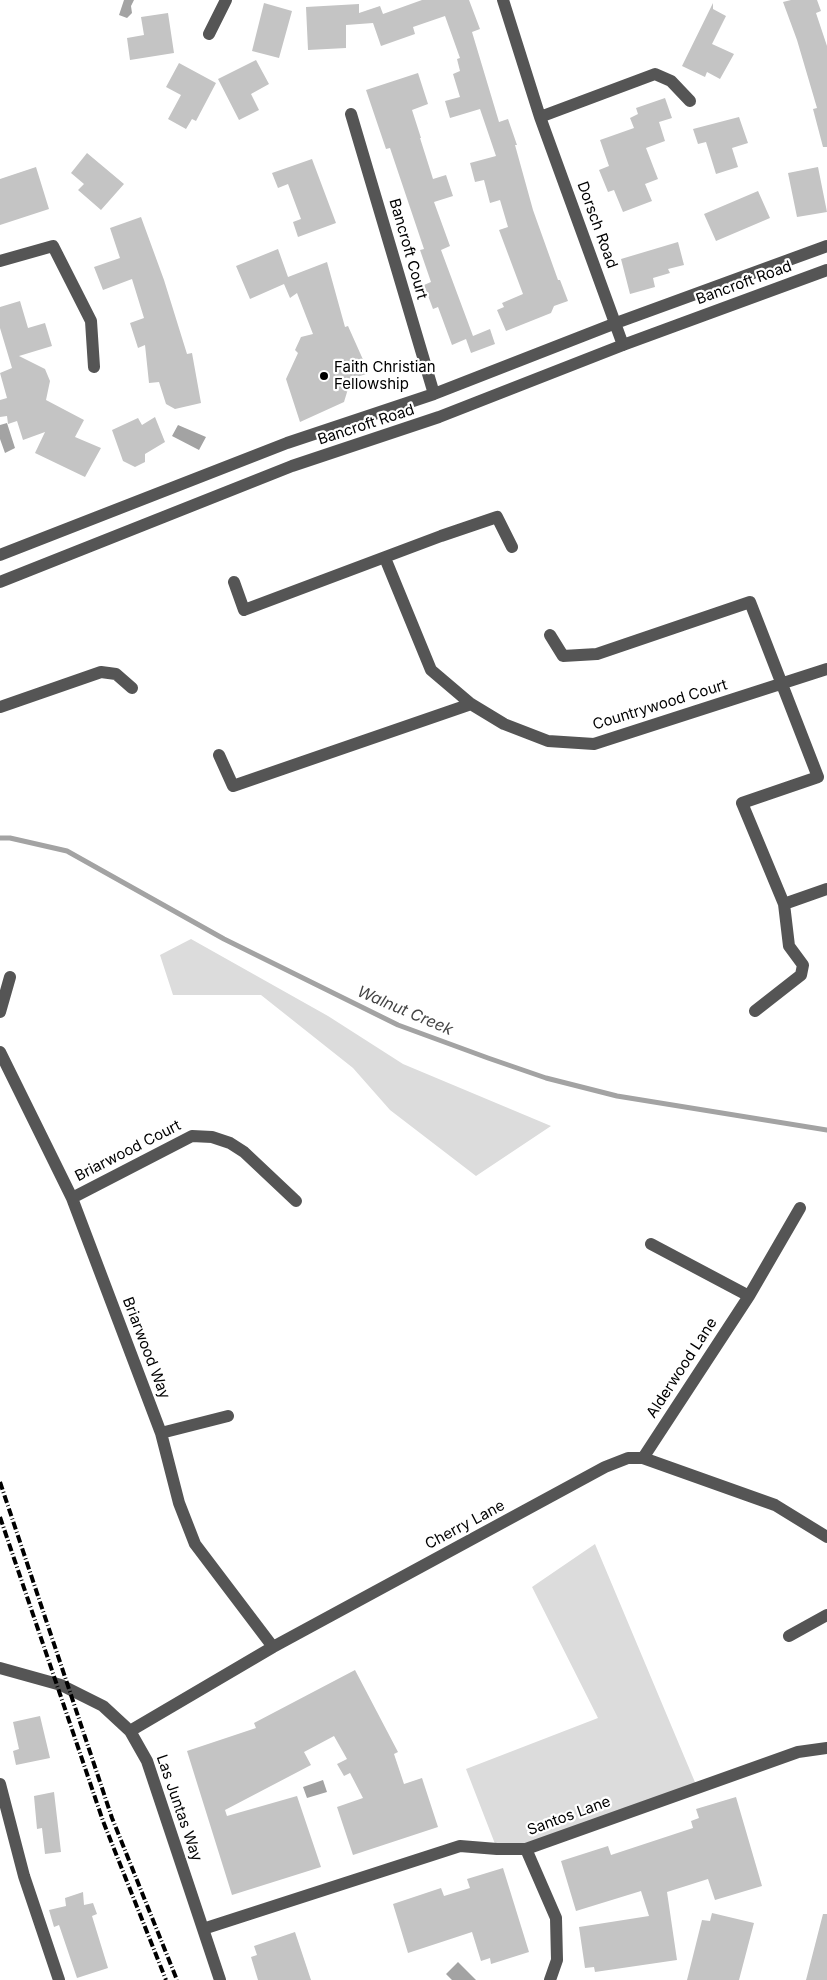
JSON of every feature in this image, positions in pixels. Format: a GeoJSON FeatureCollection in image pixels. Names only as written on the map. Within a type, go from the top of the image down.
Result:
{"type":"FeatureCollection","features":[{"type":"Feature","properties":{"kind":"street"},"geometry":{"type":"LineString","coordinates":[[209,34],[226,0]]}},
{"type":"Feature","properties":{"kind":"street","name":"Dorsch Road"},"geometry":{"type":"LineString","coordinates":[[503,0],[540,117],[623,345]]}},
{"type":"Feature","properties":{"kind":"street"},"geometry":{"type":"LineString","coordinates":[[540,117],[655,74],[671,81],[690,102]]}},
{"type":"Feature","properties":{"kind":"street","name":"Bancroft Court"},"geometry":{"type":"LineString","coordinates":[[352,114],[434,394]]}},
{"type":"Feature","properties":{"kind":"street"},"geometry":{"type":"LineString","coordinates":[[0,260],[53,246],[91,320],[94,367]]}},
{"type":"Feature","properties":{"kind":"street","name":"Bancroft Road"},"geometry":{"type":"LineString","coordinates":[[0,555],[287,443],[434,394],[616,323],[827,246]]}},
{"type":"Feature","properties":{"kind":"street","name":"Bancroft Road"},"geometry":{"type":"LineString","coordinates":[[0,582],[292,466],[439,418],[623,345],[827,270]]}},
{"type":"Feature","properties":{"kind":"street"},"geometry":{"type":"LineString","coordinates":[[234,582],[244,610],[497,516],[512,547]]}},
{"type":"Feature","properties":{"kind":"street","name":"Countrywood Court"},"geometry":{"type":"LineString","coordinates":[[386,558],[430,670],[471,704],[504,724],[548,741],[594,744],[827,669]]}},
{"type":"Feature","properties":{"kind":"street"},"geometry":{"type":"LineString","coordinates":[[550,635],[563,656],[597,654],[750,602],[818,776],[742,803],[784,904],[789,946],[803,965],[801,975],[755,1011]]}},
{"type":"Feature","properties":{"kind":"street"},"geometry":{"type":"LineString","coordinates":[[0,707],[101,672],[116,674],[132,688]]}},
{"type":"Feature","properties":{"kind":"street"},"geometry":{"type":"LineString","coordinates":[[219,755],[233,786],[471,704]]}},
{"type":"Feature","properties":{"kind":"street"},"geometry":{"type":"LineString","coordinates":[[784,904],[827,889]]}},
{"type":"Feature","properties":{"kind":"street"},"geometry":{"type":"LineString","coordinates":[[0,1012],[10,977]]}},
{"type":"Feature","properties":{"kind":"street","name":"Briarwood Way"},"geometry":{"type":"LineString","coordinates":[[0,1052],[72,1198],[161,1433],[179,1503],[195,1544],[273,1648]]}},
{"type":"Feature","properties":{"kind":"street","name":"Briarwood Court"},"geometry":{"type":"LineString","coordinates":[[72,1198],[192,1136],[212,1137],[230,1143],[244,1152],[296,1201]]}},
{"type":"Feature","properties":{"kind":"street","name":"Alderwood Lane"},"geometry":{"type":"LineString","coordinates":[[643,1458],[749,1296],[800,1208]]}},
{"type":"Feature","properties":{"kind":"street"},"geometry":{"type":"LineString","coordinates":[[650,1244],[749,1296]]}},
{"type":"Feature","properties":{"kind":"street"},"geometry":{"type":"LineString","coordinates":[[161,1433],[228,1416]]}},
{"type":"Feature","properties":{"kind":"street","name":"Cherry Lane"},"geometry":{"type":"LineString","coordinates":[[130,1731],[273,1648],[605,1467],[628,1458],[643,1458],[775,1505],[827,1537]]}},
{"type":"Feature","properties":{"kind":"street"},"geometry":{"type":"LineString","coordinates":[[789,1636],[827,1615]]}},
{"type":"Feature","properties":{"kind":"street","name":"Las Juntas Way"},"geometry":{"type":"LineString","coordinates":[[0,1668],[62,1685],[103,1706],[130,1731],[147,1761],[220,1980]]}},
{"type":"Feature","properties":{"kind":"street","name":"Santos Lane"},"geometry":{"type":"LineString","coordinates":[[203,1928],[460,1846],[526,1849],[798,1752],[827,1748]]}},
{"type":"Feature","properties":{"kind":"street"},"geometry":{"type":"LineString","coordinates":[[0,1784],[24,1876],[59,1980]]}},
{"type":"Feature","properties":{"kind":"street"},"geometry":{"type":"LineString","coordinates":[[526,1849],[556,1918],[557,1960],[550,1980]]}},
{"type":"Feature","properties":{"kind":"shaded area"},"geometry":{"type":"Polygon","coordinates":[[[124,0],[134,0],[131,6],[132,13],[127,18],[119,15],[124,0]]]}},
{"type":"Feature","properties":{"kind":"shaded area"},"geometry":{"type":"Polygon","coordinates":[[[7,423],[15,448],[5,453],[0,439],[0,425],[7,423]]]}},
{"type":"Feature","properties":{"kind":"shaded area"},"geometry":{"type":"Polygon","coordinates":[[[178,425],[206,437],[199,450],[172,436],[178,425]]]}},
{"type":"Feature","properties":{"kind":"shaded area"},"geometry":{"type":"Polygon","coordinates":[[[191,939],[328,1016],[403,1064],[551,1126],[476,1176],[390,1110],[353,1068],[261,995],[173,995],[160,955],[191,939]]]}},
{"type":"Feature","properties":{"kind":"shaded area"},"geometry":{"type":"Polygon","coordinates":[[[595,1544],[697,1787],[526,1849],[497,1849],[466,1769],[598,1718],[532,1587],[595,1544]]]}},
{"type":"Feature","properties":{"kind":"shaded area"},"geometry":{"type":"Polygon","coordinates":[[[323,1780],[327,1792],[307,1798],[303,1787],[323,1780]]]}},
{"type":"Feature","properties":{"kind":"shaded area"},"geometry":{"type":"Polygon","coordinates":[[[458,1962],[476,1980],[452,1980],[446,1974],[458,1962]]]}},
{"type":"Feature","properties":{"kind":"building"},"geometry":{"type":"Polygon","coordinates":[[[422,0],[469,0],[480,29],[472,32],[499,122],[508,119],[517,145],[515,145],[533,210],[558,280],[560,280],[568,301],[554,306],[551,313],[506,331],[497,310],[504,307],[502,303],[523,294],[499,230],[508,227],[500,200],[490,203],[484,180],[475,182],[470,163],[496,156],[480,109],[450,118],[445,101],[460,97],[453,74],[460,71],[457,59],[460,58],[445,16],[413,27],[415,34],[381,46],[373,23],[346,25],[346,48],[308,50],[306,7],[359,4],[359,13],[380,6],[383,14],[422,0]]]}},
{"type":"Feature","properties":{"kind":"building"},"geometry":{"type":"Polygon","coordinates":[[[791,0],[817,0],[821,11],[816,13],[827,46],[827,147],[823,147],[813,109],[817,108],[797,40],[783,2],[791,0]]]}},
{"type":"Feature","properties":{"kind":"building"},"geometry":{"type":"Polygon","coordinates":[[[264,3],[292,11],[279,58],[252,51],[264,3]]]}},
{"type":"Feature","properties":{"kind":"building"},"geometry":{"type":"Polygon","coordinates":[[[713,3],[713,9],[726,16],[712,44],[734,54],[720,79],[707,72],[705,77],[682,66],[713,3]]]}},
{"type":"Feature","properties":{"kind":"building"},"geometry":{"type":"Polygon","coordinates":[[[168,13],[174,53],[130,60],[127,38],[144,35],[141,17],[168,13]]]}},
{"type":"Feature","properties":{"kind":"building"},"geometry":{"type":"Polygon","coordinates":[[[256,60],[269,84],[251,94],[259,110],[239,120],[218,79],[256,60]]]}},
{"type":"Feature","properties":{"kind":"building"},"geometry":{"type":"Polygon","coordinates":[[[179,63],[216,83],[196,121],[192,119],[186,129],[168,119],[181,95],[166,87],[179,63]]]}},
{"type":"Feature","properties":{"kind":"building"},"geometry":{"type":"Polygon","coordinates":[[[418,73],[428,104],[412,110],[433,179],[446,175],[453,196],[434,202],[450,246],[441,250],[473,336],[490,329],[495,344],[471,353],[466,339],[452,345],[438,307],[433,309],[424,285],[431,282],[420,250],[424,249],[390,148],[386,149],[366,90],[418,73]]]}},
{"type":"Feature","properties":{"kind":"building"},"geometry":{"type":"Polygon","coordinates":[[[665,98],[672,118],[659,122],[665,141],[646,148],[658,179],[645,184],[652,201],[623,212],[614,190],[608,192],[599,170],[609,166],[600,140],[634,128],[630,118],[638,114],[636,108],[665,98]]]}},
{"type":"Feature","properties":{"kind":"building"},"geometry":{"type":"Polygon","coordinates":[[[739,117],[748,143],[732,148],[738,167],[716,174],[706,142],[698,144],[693,129],[739,117]]]}},
{"type":"Feature","properties":{"kind":"building"},"geometry":{"type":"Polygon","coordinates":[[[87,153],[124,184],[101,210],[78,190],[84,184],[71,173],[87,153]]]}},
{"type":"Feature","properties":{"kind":"building"},"geometry":{"type":"Polygon","coordinates":[[[312,159],[336,223],[298,237],[293,222],[301,219],[288,184],[278,188],[272,173],[312,159]]]}},
{"type":"Feature","properties":{"kind":"building"},"geometry":{"type":"Polygon","coordinates":[[[36,167],[49,209],[0,225],[0,179],[36,167]]]}},
{"type":"Feature","properties":{"kind":"building"},"geometry":{"type":"Polygon","coordinates":[[[818,167],[827,212],[797,217],[788,173],[818,167]]]}},
{"type":"Feature","properties":{"kind":"building"},"geometry":{"type":"Polygon","coordinates":[[[758,191],[770,218],[716,241],[704,214],[758,191]]]}},
{"type":"Feature","properties":{"kind":"building"},"geometry":{"type":"Polygon","coordinates":[[[141,217],[164,280],[187,354],[192,353],[201,403],[175,409],[166,404],[159,382],[149,383],[145,345],[138,348],[130,323],[144,318],[132,279],[103,290],[94,267],[120,258],[110,228],[141,217]]]}},
{"type":"Feature","properties":{"kind":"building"},"geometry":{"type":"Polygon","coordinates":[[[678,242],[684,265],[668,269],[670,273],[653,278],[655,287],[630,294],[621,259],[678,242]]]}},
{"type":"Feature","properties":{"kind":"building"},"geometry":{"type":"Polygon","coordinates":[[[278,249],[288,277],[327,262],[345,327],[348,326],[369,373],[351,379],[344,402],[300,422],[286,379],[298,353],[295,350],[301,337],[313,334],[297,293],[290,298],[284,284],[250,299],[236,266],[278,249]]]}},
{"type":"Feature","properties":{"kind":"building"},"geometry":{"type":"Polygon","coordinates":[[[20,301],[28,328],[45,323],[52,346],[19,356],[45,369],[50,381],[46,400],[84,420],[75,437],[101,448],[85,477],[35,453],[45,432],[23,440],[17,421],[8,424],[7,416],[0,417],[0,400],[7,398],[0,373],[12,368],[0,328],[0,307],[20,301]]]}},
{"type":"Feature","properties":{"kind":"building"},"geometry":{"type":"Polygon","coordinates":[[[155,417],[165,442],[145,454],[145,462],[135,467],[123,461],[112,430],[138,418],[142,425],[155,417]]]}},
{"type":"Feature","properties":{"kind":"building"},"geometry":{"type":"Polygon","coordinates":[[[355,1670],[398,1752],[394,1754],[404,1784],[422,1778],[438,1827],[353,1855],[337,1807],[363,1798],[350,1773],[344,1776],[337,1764],[347,1759],[334,1736],[304,1752],[311,1765],[225,1810],[227,1816],[297,1796],[321,1867],[232,1895],[187,1751],[256,1728],[254,1723],[355,1670]]]}},
{"type":"Feature","properties":{"kind":"building"},"geometry":{"type":"Polygon","coordinates":[[[40,1716],[50,1758],[16,1765],[13,1751],[19,1749],[13,1722],[40,1716]]]}},
{"type":"Feature","properties":{"kind":"building"},"geometry":{"type":"Polygon","coordinates":[[[54,1792],[61,1852],[45,1854],[42,1828],[37,1829],[34,1796],[54,1792]]]}},
{"type":"Feature","properties":{"kind":"building"},"geometry":{"type":"Polygon","coordinates":[[[736,1797],[762,1886],[715,1900],[708,1879],[667,1892],[677,1960],[595,1972],[594,1967],[585,1968],[579,1927],[649,1916],[641,1891],[576,1911],[561,1861],[608,1846],[611,1855],[693,1828],[691,1821],[699,1818],[696,1809],[736,1797]]]}},
{"type":"Feature","properties":{"kind":"building"},"geometry":{"type":"Polygon","coordinates":[[[503,1868],[529,1952],[491,1964],[490,1958],[481,1961],[472,1932],[408,1953],[393,1904],[441,1888],[444,1896],[470,1888],[467,1879],[503,1868]]]}},
{"type":"Feature","properties":{"kind":"building"},"geometry":{"type":"Polygon","coordinates":[[[83,1892],[84,1905],[93,1903],[97,1914],[92,1916],[108,1968],[77,1978],[59,1925],[54,1927],[49,1910],[66,1906],[65,1898],[83,1892]]]}},
{"type":"Feature","properties":{"kind":"building"},"geometry":{"type":"Polygon","coordinates":[[[712,1913],[754,1923],[739,1980],[687,1980],[702,1920],[710,1921],[712,1913]]]}},
{"type":"Feature","properties":{"kind":"building"},"geometry":{"type":"Polygon","coordinates":[[[823,1914],[827,1914],[827,1980],[806,1980],[823,1914]]]}},
{"type":"Feature","properties":{"kind":"building"},"geometry":{"type":"Polygon","coordinates":[[[295,1932],[311,1980],[258,1980],[251,1957],[257,1955],[254,1946],[295,1932]]]}},
{"type":"Feature","properties":{"kind":"waterway","name":"Walnut Creek"},"geometry":{"type":"LineString","coordinates":[[0,838],[10,838],[67,851],[224,939],[398,1025],[488,1058],[546,1078],[617,1096],[827,1130]]}},
{"type":"Feature","properties":{"kind":"railway"},"geometry":{"type":"LineString","coordinates":[[0,1482],[112,1818],[177,1980]]}},
{"type":"Feature","properties":{"kind":"railway"},"geometry":{"type":"LineString","coordinates":[[0,1517],[103,1821],[166,1980]]}},
{"type":"Feature","properties":{"kind":"place","name":"Faith Christian Fellowship"},"geometry":{"type":"Point","coordinates":[324,376]}}]}
